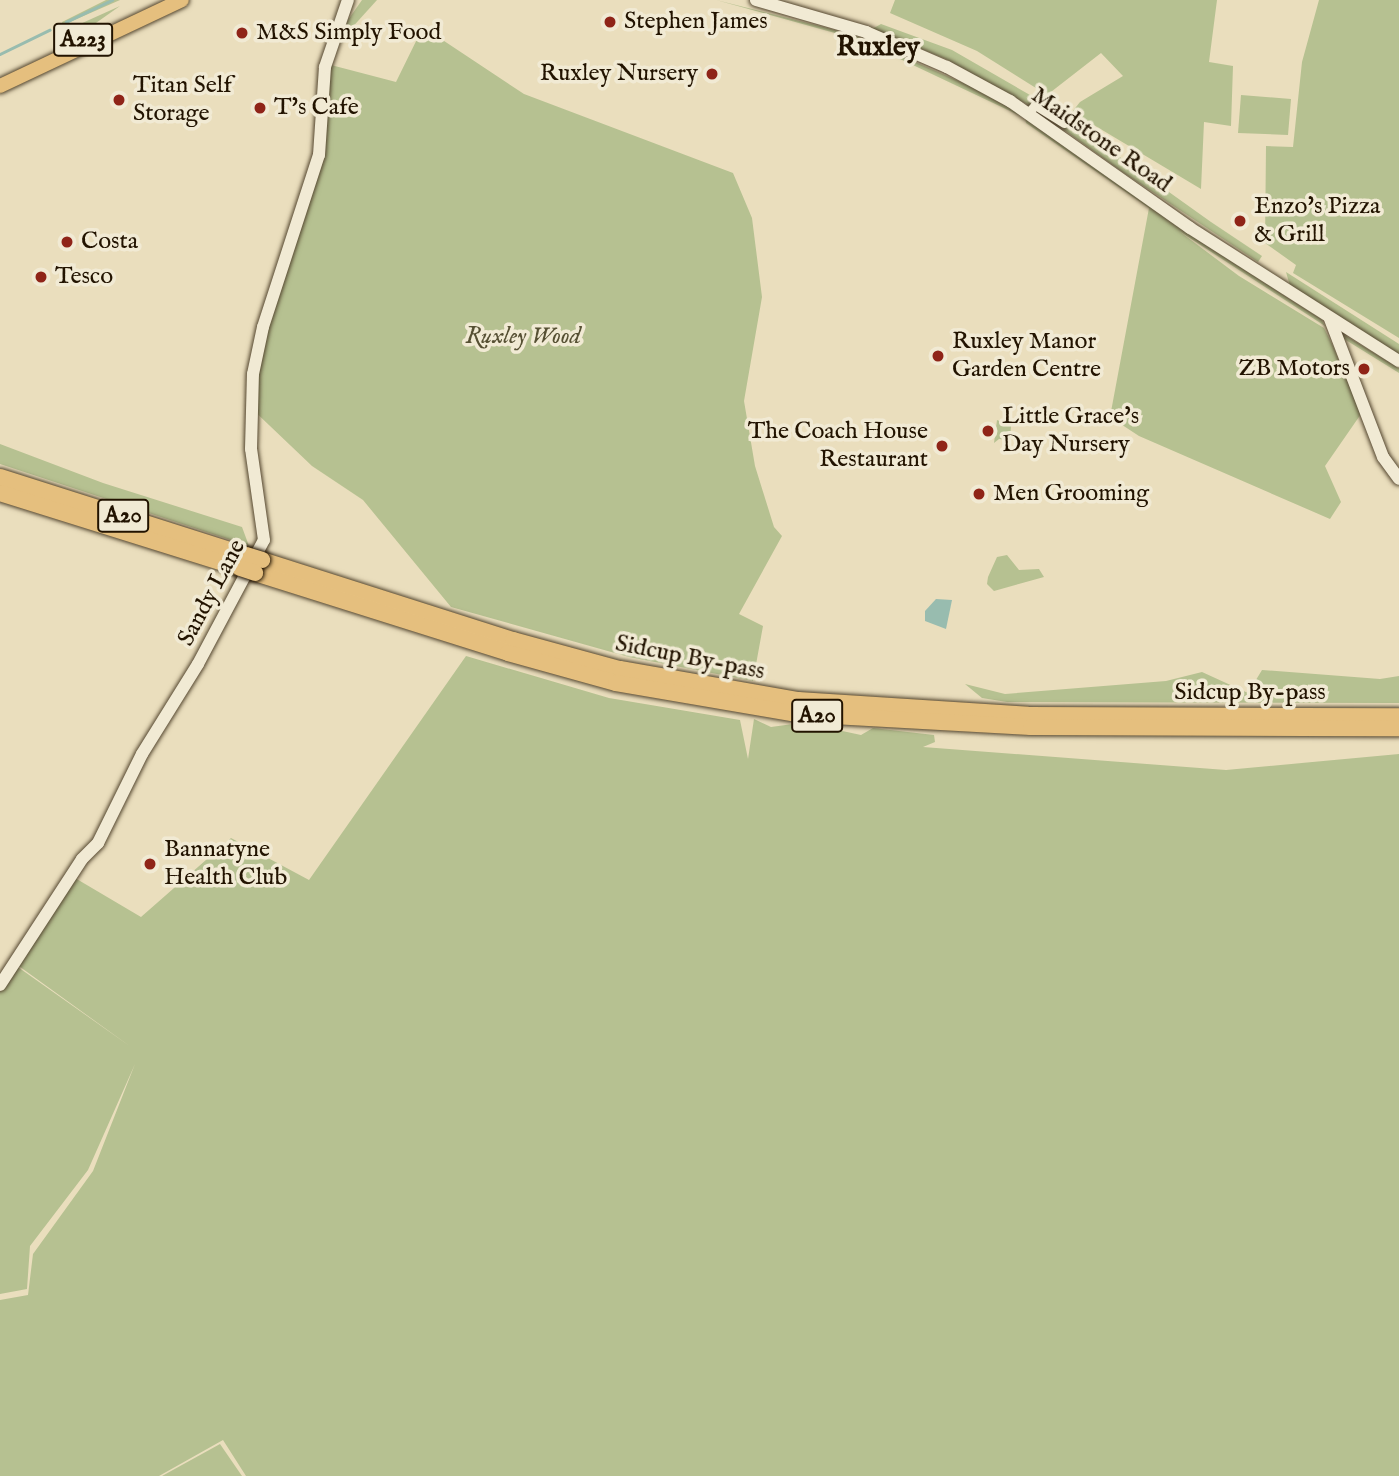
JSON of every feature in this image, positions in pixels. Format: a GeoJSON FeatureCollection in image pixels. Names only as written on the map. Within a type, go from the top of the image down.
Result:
{"type":"FeatureCollection","features":[{"type":"Feature","properties":{"kind":"highway","name":"Sidcup By-pass"},"geometry":{"type":"LineString","coordinates":[[0,477],[251,564],[604,679],[784,712],[1031,727],[1399,728]]}},
{"type":"Feature","properties":{"kind":"highway","name":"Sidcup By-pass"},"geometry":{"type":"LineString","coordinates":[[0,493],[620,669],[798,700],[1028,715],[1399,716]]}},
{"type":"Feature","properties":{"kind":"main road","name":"A223"},"geometry":{"type":"LineString","coordinates":[[0,86],[167,0]]}},
{"type":"Feature","properties":{"kind":"main road","name":"A223"},"geometry":{"type":"LineString","coordinates":[[0,78],[88,45],[183,0]]}},
{"type":"Feature","properties":{"kind":"street","name":"Sandy Lane"},"geometry":{"type":"LineString","coordinates":[[0,985],[82,859],[99,843],[142,754],[198,664],[264,540],[251,449],[253,374],[263,327],[314,173],[322,137],[325,67],[347,6],[358,0]]}},
{"type":"Feature","properties":{"kind":"street","name":"Maidstone Road"},"geometry":{"type":"LineString","coordinates":[[756,0],[897,45],[947,67],[1028,113],[1190,228],[1399,361]]}},
{"type":"Feature","properties":{"kind":"street"},"geometry":{"type":"LineString","coordinates":[[1028,113],[1035,106],[1064,123]]}},
{"type":"Feature","properties":{"kind":"street"},"geometry":{"type":"LineString","coordinates":[[1330,318],[1383,457],[1399,479]]}},
{"type":"Feature","properties":{"kind":"green space"},"geometry":{"type":"Polygon","coordinates":[[[106,0],[120,0],[63,25],[62,22],[106,0]]]}},
{"type":"Feature","properties":{"kind":"green space"},"geometry":{"type":"Polygon","coordinates":[[[362,0],[377,0],[339,42],[348,20],[362,0]]]}},
{"type":"Feature","properties":{"kind":"green space"},"geometry":{"type":"Polygon","coordinates":[[[716,0],[851,34],[979,90],[1023,116],[1184,231],[1321,319],[1325,326],[1179,231],[1239,276],[1324,328],[1361,414],[1325,466],[1341,502],[1330,519],[1139,436],[1110,417],[1149,208],[1026,123],[1025,118],[860,40],[716,0]]]}},
{"type":"Feature","properties":{"kind":"green space"},"geometry":{"type":"Polygon","coordinates":[[[895,0],[1217,0],[1209,62],[1233,66],[1231,126],[1204,122],[1201,189],[1072,112],[1080,102],[1123,76],[1101,53],[1047,95],[977,51],[890,13],[895,0]]]}},
{"type":"Feature","properties":{"kind":"green space"},"geometry":{"type":"Polygon","coordinates":[[[1319,0],[1399,0],[1399,338],[1293,273],[1296,265],[1265,243],[1266,146],[1293,147],[1302,62],[1319,0]]]}},
{"type":"Feature","properties":{"kind":"green space"},"geometry":{"type":"Polygon","coordinates":[[[120,6],[86,30],[69,29],[120,6]]]}},
{"type":"Feature","properties":{"kind":"green space"},"geometry":{"type":"Polygon","coordinates":[[[881,24],[952,50],[1037,99],[1030,106],[946,59],[872,29],[881,24]]]}},
{"type":"Feature","properties":{"kind":"green space","name":"Ruxley Wood"},"geometry":{"type":"Polygon","coordinates":[[[423,27],[524,94],[733,173],[752,218],[762,297],[744,401],[755,466],[774,527],[782,536],[739,614],[763,626],[753,681],[629,657],[451,607],[363,500],[312,466],[251,408],[265,327],[315,174],[331,65],[396,82],[423,27]]]}},
{"type":"Feature","properties":{"kind":"green space"},"geometry":{"type":"Polygon","coordinates":[[[1241,95],[1291,99],[1288,135],[1238,133],[1241,95]]]}},
{"type":"Feature","properties":{"kind":"green space"},"geometry":{"type":"Polygon","coordinates":[[[1068,120],[1262,256],[1258,262],[1060,127],[1068,120]]]}},
{"type":"Feature","properties":{"kind":"green space"},"geometry":{"type":"Polygon","coordinates":[[[1286,272],[1399,344],[1399,354],[1290,286],[1286,272]]]}},
{"type":"Feature","properties":{"kind":"green space"},"geometry":{"type":"Polygon","coordinates":[[[1341,333],[1399,368],[1399,373],[1341,337],[1341,333]]]}},
{"type":"Feature","properties":{"kind":"green space"},"geometry":{"type":"Polygon","coordinates":[[[997,420],[1011,426],[1010,440],[999,439],[994,443],[997,420]]]}},
{"type":"Feature","properties":{"kind":"green space"},"geometry":{"type":"Polygon","coordinates":[[[0,444],[103,483],[242,527],[249,546],[0,464],[0,444]]]}},
{"type":"Feature","properties":{"kind":"green space"},"geometry":{"type":"Polygon","coordinates":[[[1007,555],[1019,570],[1039,569],[1044,577],[994,591],[987,584],[988,577],[997,557],[1007,555]]]}},
{"type":"Feature","properties":{"kind":"green space"},"geometry":{"type":"Polygon","coordinates":[[[466,656],[609,698],[740,720],[748,759],[754,719],[771,727],[793,724],[816,731],[819,726],[861,735],[873,728],[934,735],[935,742],[923,747],[1226,770],[1399,754],[1399,1476],[246,1476],[223,1440],[159,1476],[0,1476],[0,1300],[28,1295],[33,1254],[93,1171],[135,1064],[88,1170],[30,1246],[27,1289],[0,1294],[0,988],[15,965],[131,1047],[16,964],[75,878],[141,917],[231,838],[309,880],[466,656]]]}},
{"type":"Feature","properties":{"kind":"green space"},"geometry":{"type":"Polygon","coordinates":[[[1262,670],[1380,679],[1399,676],[1399,703],[1007,702],[982,698],[965,684],[1005,694],[1166,681],[1202,672],[1248,693],[1262,670]]]}},
{"type":"Feature","properties":{"kind":"green space"},"geometry":{"type":"Polygon","coordinates":[[[220,1444],[242,1476],[162,1476],[220,1444]]]}},
{"type":"Feature","properties":{"kind":"water"},"geometry":{"type":"Polygon","coordinates":[[[936,599],[952,600],[946,629],[925,621],[925,611],[936,599]]]}},
{"type":"Feature","properties":{"kind":"waterway"},"geometry":{"type":"LineString","coordinates":[[66,22],[112,0]]}},
{"type":"Feature","properties":{"kind":"waterway"},"geometry":{"type":"LineString","coordinates":[[0,54],[49,30]]}},
{"type":"Feature","properties":{"kind":"place","name":"Stephen James"},"geometry":{"type":"Point","coordinates":[610,22]}},
{"type":"Feature","properties":{"kind":"place","name":"M&S Simply Food"},"geometry":{"type":"Point","coordinates":[242,33]}},
{"type":"Feature","properties":{"kind":"place","name":"Ruxley Nursery"},"geometry":{"type":"Point","coordinates":[712,74]}},
{"type":"Feature","properties":{"kind":"place","name":"Titan Self Storage"},"geometry":{"type":"Point","coordinates":[119,100]}},
{"type":"Feature","properties":{"kind":"place","name":"T's Cafe"},"geometry":{"type":"Point","coordinates":[260,108]}},
{"type":"Feature","properties":{"kind":"place","name":"Enzo's Pizza & Grill"},"geometry":{"type":"Point","coordinates":[1240,221]}},
{"type":"Feature","properties":{"kind":"place","name":"Costa"},"geometry":{"type":"Point","coordinates":[67,242]}},
{"type":"Feature","properties":{"kind":"place","name":"Tesco"},"geometry":{"type":"Point","coordinates":[41,277]}},
{"type":"Feature","properties":{"kind":"place","name":"Ruxley Manor Garden Centre"},"geometry":{"type":"Point","coordinates":[938,356]}},
{"type":"Feature","properties":{"kind":"place","name":"ZB Motors"},"geometry":{"type":"Point","coordinates":[1364,369]}},
{"type":"Feature","properties":{"kind":"place","name":"Little Grace's Day Nursery"},"geometry":{"type":"Point","coordinates":[988,431]}},
{"type":"Feature","properties":{"kind":"place","name":"The Coach House Restaurant"},"geometry":{"type":"Point","coordinates":[942,446]}},
{"type":"Feature","properties":{"kind":"place","name":"Men Grooming"},"geometry":{"type":"Point","coordinates":[979,494]}},
{"type":"Feature","properties":{"kind":"place","name":"Bannatyne Health Club"},"geometry":{"type":"Point","coordinates":[150,864]}},
{"type":"Feature","properties":{"kind":"district","name":"Ruxley"},"geometry":{"type":"Point","coordinates":[878,48]}}]}
